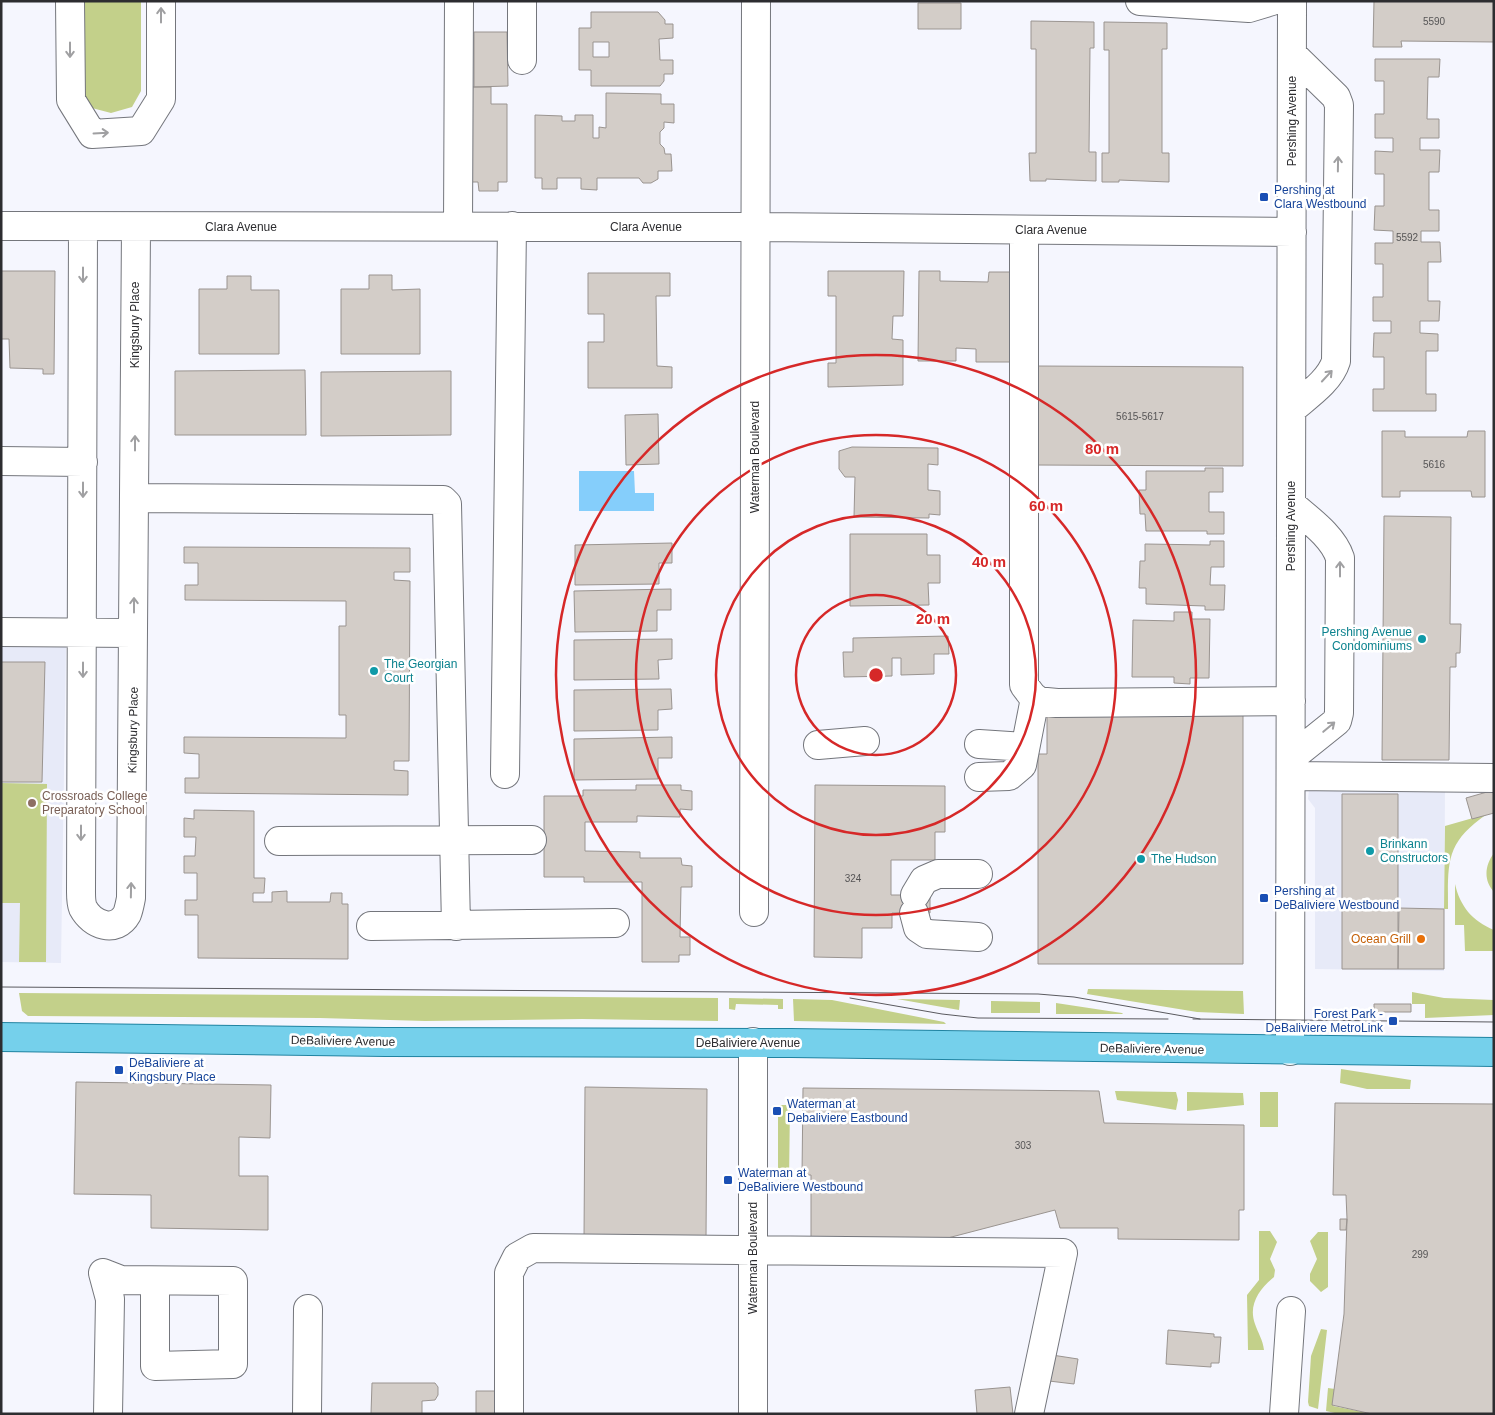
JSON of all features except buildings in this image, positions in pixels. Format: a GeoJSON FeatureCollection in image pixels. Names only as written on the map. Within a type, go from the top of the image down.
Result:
{"type":"FeatureCollection","features":[{"type":"Feature","properties":{"kind":"main road","name":"DeBaliviere Avenue"},"geometry":{"type":"LineString","coordinates":[[1,1037],[385,1042],[754,1042],[1290,1051],[1494,1052]]}},
{"type":"Feature","properties":{"kind":"street"},"geometry":{"type":"LineString","coordinates":[[70,1],[71,100],[92,134],[141,131],[161,99],[161,1]]}},
{"type":"Feature","properties":{"kind":"street"},"geometry":{"type":"LineString","coordinates":[[458,226],[459,1]]}},
{"type":"Feature","properties":{"kind":"street"},"geometry":{"type":"LineString","coordinates":[[522,1],[522,60]]}},
{"type":"Feature","properties":{"kind":"street","name":"Waterman Boulevard"},"geometry":{"type":"LineString","coordinates":[[754,912],[756,1]]}},
{"type":"Feature","properties":{"kind":"street"},"geometry":{"type":"LineString","coordinates":[[1140,1],[1249,8],[1272,1]]}},
{"type":"Feature","properties":{"kind":"street","name":"Pershing Avenue"},"geometry":{"type":"LineString","coordinates":[[1290,1051],[1292,1]]}},
{"type":"Feature","properties":{"kind":"street"},"geometry":{"type":"LineString","coordinates":[[1292,54],[1336,97],[1339,105],[1336,361],[1334,370],[1292,409]]}},
{"type":"Feature","properties":{"kind":"street","name":"Clara Avenue"},"geometry":{"type":"LineString","coordinates":[[1,226],[136,228],[756,227],[1292,232]]}},
{"type":"Feature","properties":{"kind":"street"},"geometry":{"type":"LineString","coordinates":[[505,774],[512,226]]}},
{"type":"Feature","properties":{"kind":"street","name":"Kingsbury Place"},"geometry":{"type":"LineString","coordinates":[[83,227],[82,906],[96,923],[107,926],[118,924],[127,914],[131,898],[136,228]]}},
{"type":"Feature","properties":{"kind":"street"},"geometry":{"type":"LineString","coordinates":[[1024,230],[1024,685],[1036,701],[1057,704],[1291,702]]}},
{"type":"Feature","properties":{"kind":"street"},"geometry":{"type":"LineString","coordinates":[[1,461],[83,462]]}},
{"type":"Feature","properties":{"kind":"street"},"geometry":{"type":"LineString","coordinates":[[134,498],[443,500],[447,504],[456,926]]}},
{"type":"Feature","properties":{"kind":"street"},"geometry":{"type":"LineString","coordinates":[[1291,504],[1337,549],[1340,558],[1339,713],[1336,721],[1291,767]]}},
{"type":"Feature","properties":{"kind":"street"},"geometry":{"type":"LineString","coordinates":[[1,632],[133,633]]}},
{"type":"Feature","properties":{"kind":"street"},"geometry":{"type":"LineString","coordinates":[[979,777],[1009,776],[1022,765],[1035,698]]}},
{"type":"Feature","properties":{"kind":"street"},"geometry":{"type":"LineString","coordinates":[[818,745],[865,741]]}},
{"type":"Feature","properties":{"kind":"street"},"geometry":{"type":"LineString","coordinates":[[979,744],[1025,748]]}},
{"type":"Feature","properties":{"kind":"street"},"geometry":{"type":"LineString","coordinates":[[1291,767],[1494,778]]}},
{"type":"Feature","properties":{"kind":"street"},"geometry":{"type":"LineString","coordinates":[[280,841],[532,840]]}},
{"type":"Feature","properties":{"kind":"street"},"geometry":{"type":"LineString","coordinates":[[978,874],[938,874],[924,880],[915,904],[918,928],[927,934],[978,937]]}},
{"type":"Feature","properties":{"kind":"street"},"geometry":{"type":"LineString","coordinates":[[371,926],[615,923]]}},
{"type":"Feature","properties":{"kind":"street","name":"Waterman Boulevard"},"geometry":{"type":"LineString","coordinates":[[753,1414],[754,1042]]}},
{"type":"Feature","properties":{"kind":"street"},"geometry":{"type":"LineString","coordinates":[[509,1414],[509,1273],[517,1257],[533,1248],[1063,1253],[1029,1414]]}},
{"type":"Feature","properties":{"kind":"street"},"geometry":{"type":"LineString","coordinates":[[108,1414],[110,1299],[103,1273],[121,1280],[155,1281]]}},
{"type":"Feature","properties":{"kind":"street"},"geometry":{"type":"LineString","coordinates":[[308,1309],[308,1414]]}},
{"type":"Feature","properties":{"kind":"street"},"geometry":{"type":"LineString","coordinates":[[1284,1414],[1291,1311]]}},
{"type":"Feature","properties":{"kind":"shaded area","name":"Crossroads College Preparatory School"},"geometry":{"type":"Polygon","coordinates":[[[1,644],[66,645],[61,963],[1,962],[1,644]]]}},
{"type":"Feature","properties":{"kind":"shaded area"},"geometry":{"type":"Polygon","coordinates":[[[1314,785],[1445,786],[1444,971],[1315,969],[1315,808],[1308,799],[1309,790],[1314,785]]]}},
{"type":"Feature","properties":{"kind":"green space"},"geometry":{"type":"Polygon","coordinates":[[[84,1],[141,1],[141,91],[132,107],[111,113],[92,108],[84,96],[84,1]]]}},
{"type":"Feature","properties":{"kind":"green space"},"geometry":{"type":"Polygon","coordinates":[[[1,783],[47,784],[46,962],[19,962],[20,903],[1,903],[1,783]]]}},
{"type":"Feature","properties":{"kind":"green space"},"geometry":{"type":"Polygon","coordinates":[[[1487,814],[1473,824],[1456,844],[1449,866],[1448,909],[1444,909],[1445,826],[1487,814]]]}},
{"type":"Feature","properties":{"kind":"green space"},"geometry":{"type":"Polygon","coordinates":[[[1494,853],[1494,892],[1488,883],[1487,867],[1494,853]]]}},
{"type":"Feature","properties":{"kind":"green space"},"geometry":{"type":"Polygon","coordinates":[[[1455,884],[1460,899],[1468,912],[1479,922],[1494,930],[1494,951],[1465,951],[1464,925],[1455,925],[1455,884]]]}},
{"type":"Feature","properties":{"kind":"green space"},"geometry":{"type":"Polygon","coordinates":[[[1088,989],[1243,991],[1244,1014],[1197,1012],[1087,994],[1088,989]]]}},
{"type":"Feature","properties":{"kind":"green space"},"geometry":{"type":"Polygon","coordinates":[[[1412,992],[1444,998],[1494,1000],[1494,1015],[1425,1018],[1425,1004],[1412,1004],[1412,992]]]}},
{"type":"Feature","properties":{"kind":"green space"},"geometry":{"type":"Polygon","coordinates":[[[19,993],[718,998],[718,1021],[582,1019],[425,1021],[320,1018],[28,1016],[22,1011],[19,993]]]}},
{"type":"Feature","properties":{"kind":"green space"},"geometry":{"type":"Polygon","coordinates":[[[729,998],[783,999],[783,1009],[778,1009],[778,1005],[736,1004],[735,1010],[729,1009],[729,998]]]}},
{"type":"Feature","properties":{"kind":"green space"},"geometry":{"type":"Polygon","coordinates":[[[793,999],[832,1000],[944,1022],[946,1024],[794,1021],[793,999]]]}},
{"type":"Feature","properties":{"kind":"green space"},"geometry":{"type":"Polygon","coordinates":[[[897,999],[960,1000],[959,1010],[897,999]]]}},
{"type":"Feature","properties":{"kind":"green space"},"geometry":{"type":"Polygon","coordinates":[[[991,1001],[1040,1002],[1040,1013],[991,1013],[991,1001]]]}},
{"type":"Feature","properties":{"kind":"green space"},"geometry":{"type":"Polygon","coordinates":[[[1056,1003],[1122,1013],[1123,1014],[1056,1014],[1056,1003]]]}},
{"type":"Feature","properties":{"kind":"green space"},"geometry":{"type":"Polygon","coordinates":[[[1341,1069],[1411,1080],[1410,1089],[1367,1089],[1340,1083],[1341,1069]]]}},
{"type":"Feature","properties":{"kind":"green space"},"geometry":{"type":"Polygon","coordinates":[[[1115,1091],[1176,1092],[1178,1100],[1176,1110],[1117,1100],[1115,1091]]]}},
{"type":"Feature","properties":{"kind":"green space"},"geometry":{"type":"Polygon","coordinates":[[[1187,1092],[1243,1093],[1244,1105],[1187,1111],[1187,1092]]]}},
{"type":"Feature","properties":{"kind":"green space"},"geometry":{"type":"Polygon","coordinates":[[[1260,1092],[1278,1092],[1278,1127],[1260,1127],[1260,1092]]]}},
{"type":"Feature","properties":{"kind":"green space"},"geometry":{"type":"Polygon","coordinates":[[[778,1105],[790,1105],[789,1180],[778,1174],[778,1105]]]}},
{"type":"Feature","properties":{"kind":"green space"},"geometry":{"type":"Polygon","coordinates":[[[1259,1231],[1270,1231],[1277,1242],[1270,1259],[1275,1270],[1274,1277],[1256,1298],[1253,1310],[1253,1317],[1264,1350],[1248,1350],[1247,1295],[1259,1280],[1259,1231]]]}},
{"type":"Feature","properties":{"kind":"green space"},"geometry":{"type":"Polygon","coordinates":[[[1318,1232],[1328,1232],[1328,1287],[1321,1292],[1310,1281],[1310,1274],[1317,1259],[1310,1241],[1318,1232]]]}},
{"type":"Feature","properties":{"kind":"green space"},"geometry":{"type":"Polygon","coordinates":[[[1321,1329],[1327,1330],[1318,1409],[1309,1406],[1308,1402],[1311,1356],[1321,1329]]]}},
{"type":"Feature","properties":{"kind":"green space"},"geometry":{"type":"Polygon","coordinates":[[[1328,1388],[1335,1389],[1333,1406],[1372,1414],[1339,1414],[1326,1411],[1328,1388]]]}},
{"type":"Feature","properties":{"kind":"water"},"geometry":{"type":"Polygon","coordinates":[[[579,471],[634,471],[635,493],[654,493],[654,511],[579,511],[579,471]]]}},
{"type":"Feature","properties":{"kind":"tram line"},"geometry":{"type":"LineString","coordinates":[[1,987],[1038,994],[1074,997],[1200,1019]]}},
{"type":"Feature","properties":{"kind":"tram line"},"geometry":{"type":"LineString","coordinates":[[850,998],[942,1014],[978,1018],[1168,1019]]}},
{"type":"Feature","properties":{"kind":"tram line"},"geometry":{"type":"LineString","coordinates":[[1193,1019],[1494,1022]]}},
{"type":"Feature","properties":{"kind":"place","name":"Pershing at Clara Westbound"},"geometry":{"type":"Point","coordinates":[1264,197]}},
{"type":"Feature","properties":{"kind":"place","name":"Pershing Avenue Condominiums"},"geometry":{"type":"Point","coordinates":[1422,639]}},
{"type":"Feature","properties":{"kind":"place","name":"The Georgian Court"},"geometry":{"type":"Point","coordinates":[374,671]}},
{"type":"Feature","properties":{"kind":"place","name":"Crossroads College Preparatory School"},"geometry":{"type":"Point","coordinates":[32,803]}},
{"type":"Feature","properties":{"kind":"place","name":"Brinkann Constructors"},"geometry":{"type":"Point","coordinates":[1370,851]}},
{"type":"Feature","properties":{"kind":"place","name":"The Hudson"},"geometry":{"type":"Point","coordinates":[1141,859]}},
{"type":"Feature","properties":{"kind":"place","name":"Pershing at DeBaliviere Westbound"},"geometry":{"type":"Point","coordinates":[1264,898]}},
{"type":"Feature","properties":{"kind":"place","name":"Ocean Grill"},"geometry":{"type":"Point","coordinates":[1421,939]}},
{"type":"Feature","properties":{"kind":"place","name":"Forest Park - DeBaliviere MetroLink"},"geometry":{"type":"Point","coordinates":[1393,1021]}},
{"type":"Feature","properties":{"kind":"place","name":"DeBaliviere at Kingsbury Place"},"geometry":{"type":"Point","coordinates":[119,1070]}},
{"type":"Feature","properties":{"kind":"place","name":"Waterman at Debaliviere Eastbound"},"geometry":{"type":"Point","coordinates":[777,1111]}},
{"type":"Feature","properties":{"kind":"place","name":"Waterman at DeBaliviere Westbound"},"geometry":{"type":"Point","coordinates":[728,1180]}}]}
